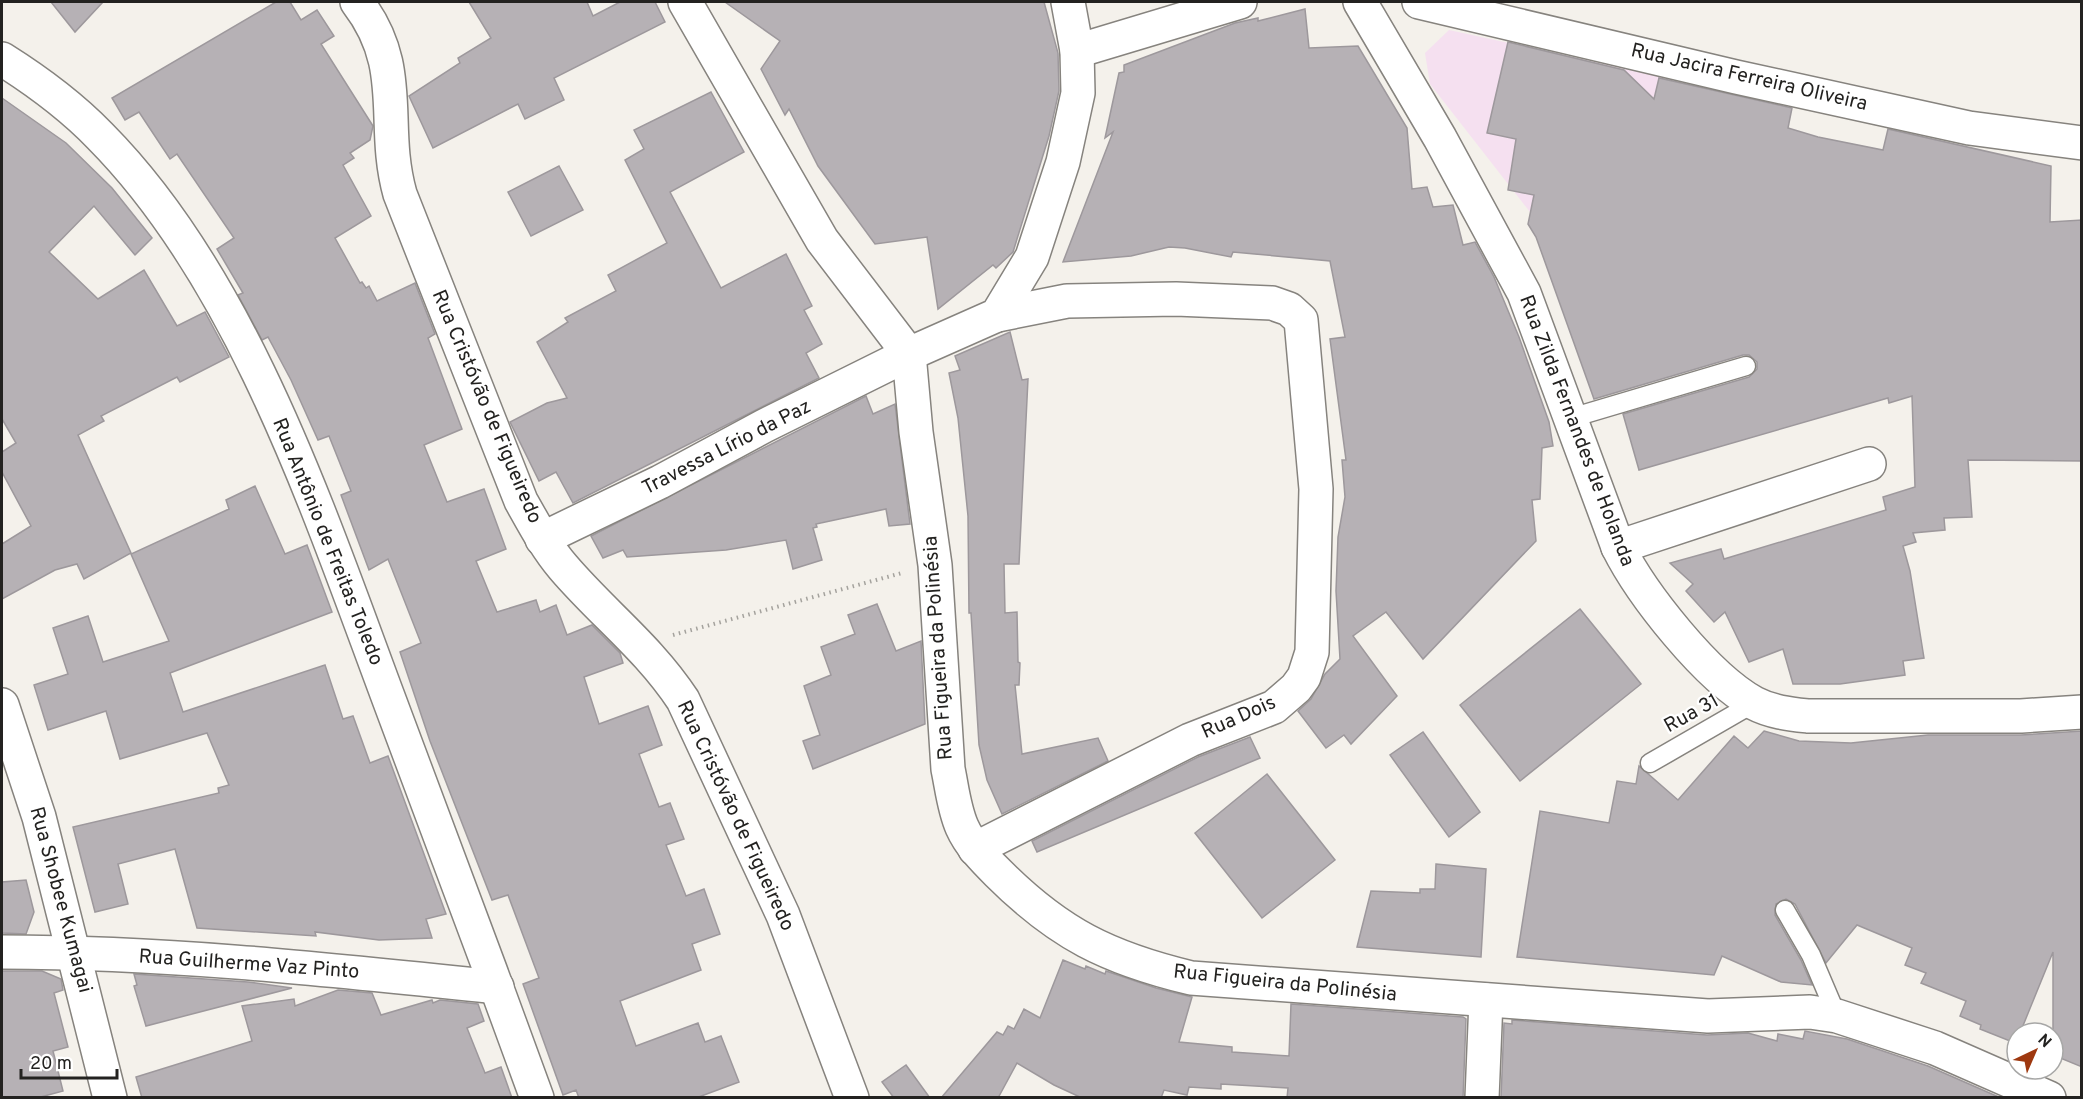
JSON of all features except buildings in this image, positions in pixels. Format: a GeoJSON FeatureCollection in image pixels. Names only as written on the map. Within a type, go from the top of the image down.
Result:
{"type":"FeatureCollection","features":[{"type":"Feature","properties":{"kind":"street","name":"Rua Cristóvão de Figueiredo"},"geometry":{"type":"LineString","coordinates":[[357,2],[369,16],[382,46],[389,74],[392,100],[391,151],[400,194],[521,501],[543,539],[563,567],[663,669],[683,700],[778,904],[852,1098]]}},
{"type":"Feature","properties":{"kind":"street"},"geometry":{"type":"LineString","coordinates":[[685,2],[822,240],[909,354]]}},
{"type":"Feature","properties":{"kind":"street"},"geometry":{"type":"LineString","coordinates":[[998,315],[1032,257],[1063,162],[1078,93],[1077,51],[1068,2]]}},
{"type":"Feature","properties":{"kind":"street"},"geometry":{"type":"LineString","coordinates":[[1077,51],[1240,2]]}},
{"type":"Feature","properties":{"kind":"street","name":"Rua Zilda Fernandes de Holanda"},"geometry":{"type":"LineString","coordinates":[[1360,2],[1440,138],[1531,309],[1618,547],[1631,572],[1656,608],[1723,680],[1754,703],[1779,713],[1808,716],[2021,716],[2082,712]]}},
{"type":"Feature","properties":{"kind":"street","name":"Rua Jacira Ferreira Oliveira"},"geometry":{"type":"LineString","coordinates":[[1419,2],[1736,77],[1969,128],[2082,143]]}},
{"type":"Feature","properties":{"kind":"street","name":"Rua Antônio de Freitas Toledo"},"geometry":{"type":"LineString","coordinates":[[2,59],[60,99],[100,135],[140,179],[179,234],[253,363],[304,477],[537,1098]]}},
{"type":"Feature","properties":{"kind":"street","name":"Rua Dois"},"geometry":{"type":"LineString","coordinates":[[975,849],[1190,740],[1274,707],[1296,688],[1304,677],[1312,652],[1316,489],[1300,320],[1289,309],[1272,303],[1176,299],[1067,301],[998,315]]}},
{"type":"Feature","properties":{"kind":"street","name":"Travessa Lírio da Paz"},"geometry":{"type":"LineString","coordinates":[[543,539],[660,482],[764,426],[909,354],[998,315]]}},
{"type":"Feature","properties":{"kind":"street","name":"Rua Figueira da Polinésia"},"geometry":{"type":"LineString","coordinates":[[909,354],[916,432],[935,565],[948,769],[962,827],[975,849],[1052,922],[1092,945],[1144,967],[1191,978],[1708,1016],[1810,1012],[1837,1016],[1935,1048],[2049,1098]]}},
{"type":"Feature","properties":{"kind":"street"},"geometry":{"type":"LineString","coordinates":[[1618,547],[1869,464]]}},
{"type":"Feature","properties":{"kind":"street","name":"Rua Shobee Kumagai"},"geometry":{"type":"LineString","coordinates":[[2,705],[39,817],[110,1098]]}},
{"type":"Feature","properties":{"kind":"street","name":"Rua Guilherme Vaz Pinto"},"geometry":{"type":"LineString","coordinates":[[2,952],[74,952],[331,970],[497,987]]}},
{"type":"Feature","properties":{"kind":"street"},"geometry":{"type":"LineString","coordinates":[[1482,1098],[1486,1000]]}},
{"type":"Feature","properties":{"kind":"lane"},"geometry":{"type":"LineString","coordinates":[[1571,418],[1746,366]]}},
{"type":"Feature","properties":{"kind":"lane","name":"Rua 31"},"geometry":{"type":"LineString","coordinates":[[1650,763],[1754,703]]}},
{"type":"Feature","properties":{"kind":"lane"},"geometry":{"type":"LineString","coordinates":[[1785,910],[1811,956],[1837,1016]]}},
{"type":"Feature","properties":{"kind":"path"},"geometry":{"type":"LineString","coordinates":[[642,647],[692,628],[935,565]]}},
{"type":"Feature","properties":{"kind":"shaded area"},"geometry":{"type":"Polygon","coordinates":[[[1449,30],[1678,80],[1639,238],[1530,212],[1430,84],[1425,53],[1449,30]]]}}]}
